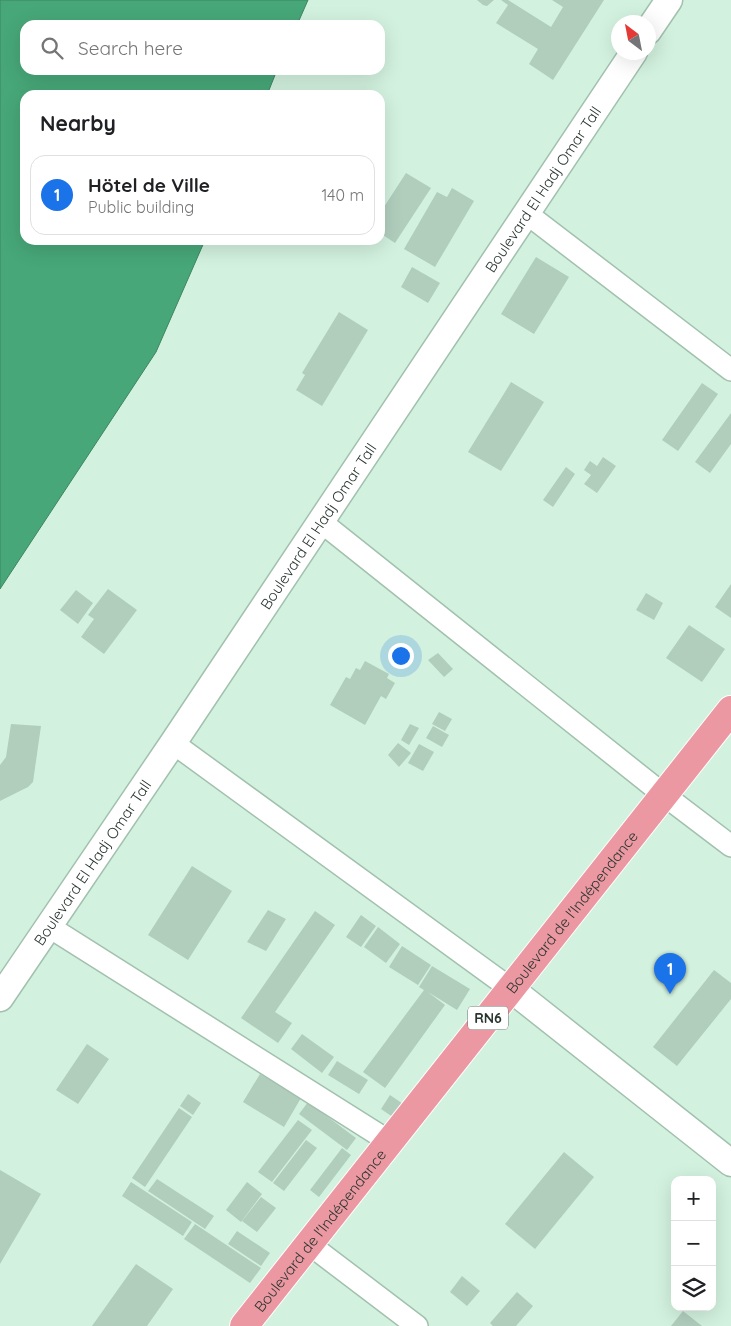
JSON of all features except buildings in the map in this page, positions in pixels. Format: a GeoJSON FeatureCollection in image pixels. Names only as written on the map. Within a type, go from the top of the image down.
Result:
{"type":"FeatureCollection","features":[{"type":"Feature","properties":{"kind":"highway","name":"Boulevard de l'Indépendance"},"geometry":{"type":"LineString","coordinates":[[244,1326],[731,710]]}},
{"type":"Feature","properties":{"kind":"street"},"geometry":{"type":"LineString","coordinates":[[656,19],[669,0]]}},
{"type":"Feature","properties":{"kind":"street","name":"Boulevard El Hadj Omar Tall"},"geometry":{"type":"LineString","coordinates":[[0,998],[173,743],[629,60]]}},
{"type":"Feature","properties":{"kind":"street"},"geometry":{"type":"LineString","coordinates":[[526,213],[731,370]]}},
{"type":"Feature","properties":{"kind":"street"},"geometry":{"type":"LineString","coordinates":[[320,521],[664,795],[731,846]]}},
{"type":"Feature","properties":{"kind":"street"},"geometry":{"type":"LineString","coordinates":[[173,743],[511,989],[731,1163]]}},
{"type":"Feature","properties":{"kind":"street"},"geometry":{"type":"LineString","coordinates":[[48,926],[390,1142]]}},
{"type":"Feature","properties":{"kind":"street"},"geometry":{"type":"LineString","coordinates":[[309,1244],[417,1326]]}},
{"type":"Feature","properties":{"kind":"shaded area"},"geometry":{"type":"Polygon","coordinates":[[[0,0],[308,0],[299,20],[20,20],[20,75],[275,75],[269,90],[20,90],[20,245],[203,245],[156,352],[0,589],[0,0]]]}},
{"type":"Feature","properties":{"kind":"place","name":"Hötel de Ville"},"geometry":{"type":"Point","coordinates":[670,994]}}]}
